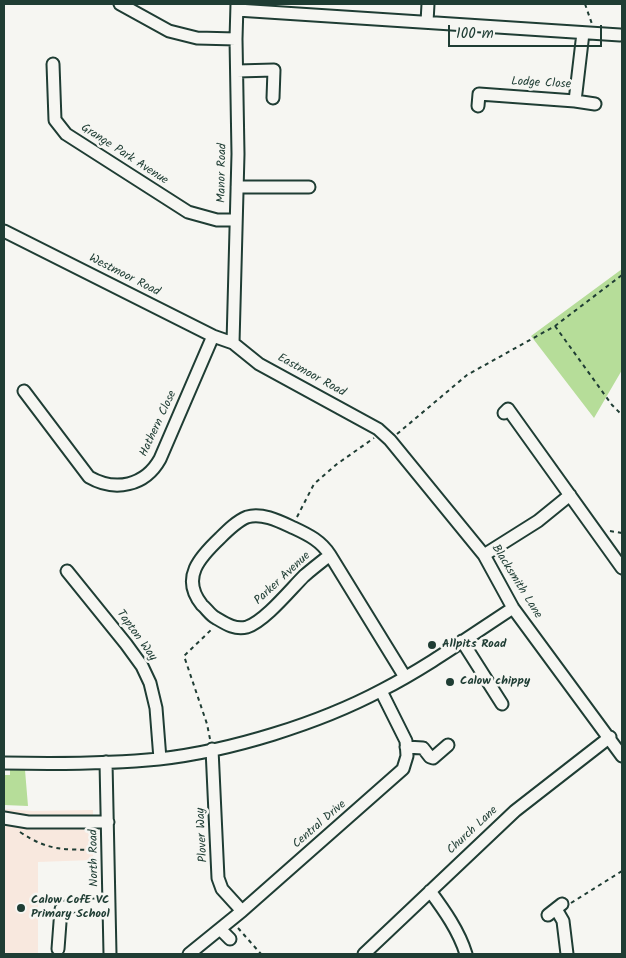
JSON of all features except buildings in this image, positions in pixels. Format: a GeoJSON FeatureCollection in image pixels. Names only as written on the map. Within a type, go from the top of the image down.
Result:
{"type":"FeatureCollection","features":[{"type":"Feature","properties":{"kind":"street"},"geometry":{"type":"LineString","coordinates":[[120,4],[169,31],[197,38],[236,39]]}},
{"type":"Feature","properties":{"kind":"street"},"geometry":{"type":"LineString","coordinates":[[427,22],[428,4]]}},
{"type":"Feature","properties":{"kind":"street"},"geometry":{"type":"LineString","coordinates":[[237,7],[620,35]]}},
{"type":"Feature","properties":{"kind":"street","name":"Manor Road"},"geometry":{"type":"LineString","coordinates":[[233,344],[237,187],[237,7]]}},
{"type":"Feature","properties":{"kind":"street","name":"Lodge Close"},"geometry":{"type":"LineString","coordinates":[[478,106],[479,94],[575,101],[588,33]]}},
{"type":"Feature","properties":{"kind":"street","name":"Grange Park Avenue"},"geometry":{"type":"LineString","coordinates":[[53,64],[55,120],[66,134],[188,212],[217,220],[236,220]]}},
{"type":"Feature","properties":{"kind":"street"},"geometry":{"type":"LineString","coordinates":[[237,71],[274,70],[274,98]]}},
{"type":"Feature","properties":{"kind":"street"},"geometry":{"type":"LineString","coordinates":[[575,101],[595,104]]}},
{"type":"Feature","properties":{"kind":"street"},"geometry":{"type":"LineString","coordinates":[[237,187],[309,187]]}},
{"type":"Feature","properties":{"kind":"street","name":"Westmoor Road"},"geometry":{"type":"LineString","coordinates":[[4,231],[213,336],[233,344]]}},
{"type":"Feature","properties":{"kind":"street","name":"Hathern Close"},"geometry":{"type":"LineString","coordinates":[[24,391],[77,464],[89,477],[111,485],[134,483],[146,475],[160,459],[213,336]]}},
{"type":"Feature","properties":{"kind":"street","name":"Eastmoor Road"},"geometry":{"type":"LineString","coordinates":[[233,344],[259,364],[383,434]]}},
{"type":"Feature","properties":{"kind":"street"},"geometry":{"type":"LineString","coordinates":[[504,413],[508,409],[570,495],[618,554],[622,568]]}},
{"type":"Feature","properties":{"kind":"street","name":"Blacksmith Lane"},"geometry":{"type":"LineString","coordinates":[[383,434],[484,555],[513,608],[610,737],[622,756]]}},
{"type":"Feature","properties":{"kind":"street"},"geometry":{"type":"LineString","coordinates":[[484,555],[538,521],[570,495]]}},
{"type":"Feature","properties":{"kind":"street","name":"Parker Avenue"},"geometry":{"type":"LineString","coordinates":[[330,555],[305,575],[266,614],[248,626],[236,628],[212,616],[193,591],[192,578],[197,563],[205,552],[236,523],[248,517],[280,520],[323,544],[330,555],[405,677]]}},
{"type":"Feature","properties":{"kind":"street","name":"Tapton Way"},"geometry":{"type":"LineString","coordinates":[[67,571],[142,666],[150,683],[156,708],[160,759]]}},
{"type":"Feature","properties":{"kind":"street"},"geometry":{"type":"LineString","coordinates":[[6,763],[106,762],[160,759],[254,739],[328,715],[382,690],[513,608]]}},
{"type":"Feature","properties":{"kind":"street"},"geometry":{"type":"LineString","coordinates":[[462,641],[502,704]]}},
{"type":"Feature","properties":{"kind":"street"},"geometry":{"type":"LineString","coordinates":[[382,690],[406,741],[406,747],[423,748],[433,758],[448,745]]}},
{"type":"Feature","properties":{"kind":"street","name":"Church Lane"},"geometry":{"type":"LineString","coordinates":[[364,954],[515,811],[610,737]]}},
{"type":"Feature","properties":{"kind":"street","name":"Central Drive"},"geometry":{"type":"LineString","coordinates":[[189,954],[337,834],[403,769],[407,756],[406,747]]}},
{"type":"Feature","properties":{"kind":"street","name":"Plover Way"},"geometry":{"type":"LineString","coordinates":[[212,749],[218,878],[222,889],[242,911]]}},
{"type":"Feature","properties":{"kind":"street","name":"North Road"},"geometry":{"type":"LineString","coordinates":[[106,762],[110,954]]}},
{"type":"Feature","properties":{"kind":"street"},"geometry":{"type":"LineString","coordinates":[[6,818],[28,822],[108,822]]}},
{"type":"Feature","properties":{"kind":"street"},"geometry":{"type":"LineString","coordinates":[[430,891],[444,909],[464,946],[466,954]]}},
{"type":"Feature","properties":{"kind":"street"},"geometry":{"type":"LineString","coordinates":[[58,949],[61,909],[64,907],[109,904]]}},
{"type":"Feature","properties":{"kind":"street"},"geometry":{"type":"LineString","coordinates":[[556,909],[563,921],[567,954]]}},
{"type":"Feature","properties":{"kind":"street"},"geometry":{"type":"LineString","coordinates":[[220,929],[230,939]]}},
{"type":"Feature","properties":{"kind":"path"},"geometry":{"type":"LineString","coordinates":[[585,4],[592,24],[588,33]]}},
{"type":"Feature","properties":{"kind":"path"},"geometry":{"type":"LineString","coordinates":[[292,527],[314,484],[337,464],[467,375],[555,326],[622,276]]}},
{"type":"Feature","properties":{"kind":"path"},"geometry":{"type":"LineString","coordinates":[[555,326],[612,405],[622,415]]}},
{"type":"Feature","properties":{"kind":"path"},"geometry":{"type":"LineString","coordinates":[[212,749],[207,724],[184,656],[221,621]]}},
{"type":"Feature","properties":{"kind":"path"},"geometry":{"type":"LineString","coordinates":[[6,818],[11,827],[29,838],[53,848],[72,851],[108,851]]}},
{"type":"Feature","properties":{"kind":"path"},"geometry":{"type":"LineString","coordinates":[[556,909],[566,906],[622,871]]}},
{"type":"Feature","properties":{"kind":"path"},"geometry":{"type":"LineString","coordinates":[[231,920],[261,954]]}},
{"type":"Feature","properties":{"kind":"shaded area","name":"Calow CofE VC Primary School"},"geometry":{"type":"Polygon","coordinates":[[[4,809],[33,811],[93,810],[93,860],[38,862],[38,954],[4,954],[4,809]]]}},
{"type":"Feature","properties":{"kind":"green space"},"geometry":{"type":"Polygon","coordinates":[[[622,269],[622,370],[594,418],[531,336],[622,269]]]}},
{"type":"Feature","properties":{"kind":"green space"},"geometry":{"type":"Polygon","coordinates":[[[10,769],[25,770],[28,806],[4,805],[4,775],[10,775],[10,769]]]}},
{"type":"Feature","properties":{"kind":"place","name":"Allpits Road"},"geometry":{"type":"Point","coordinates":[432,645]}},
{"type":"Feature","properties":{"kind":"place","name":"Calow chippy"},"geometry":{"type":"Point","coordinates":[450,682]}},
{"type":"Feature","properties":{"kind":"place","name":"Calow CofE VC Primary School"},"geometry":{"type":"Point","coordinates":[21,908]}}]}
